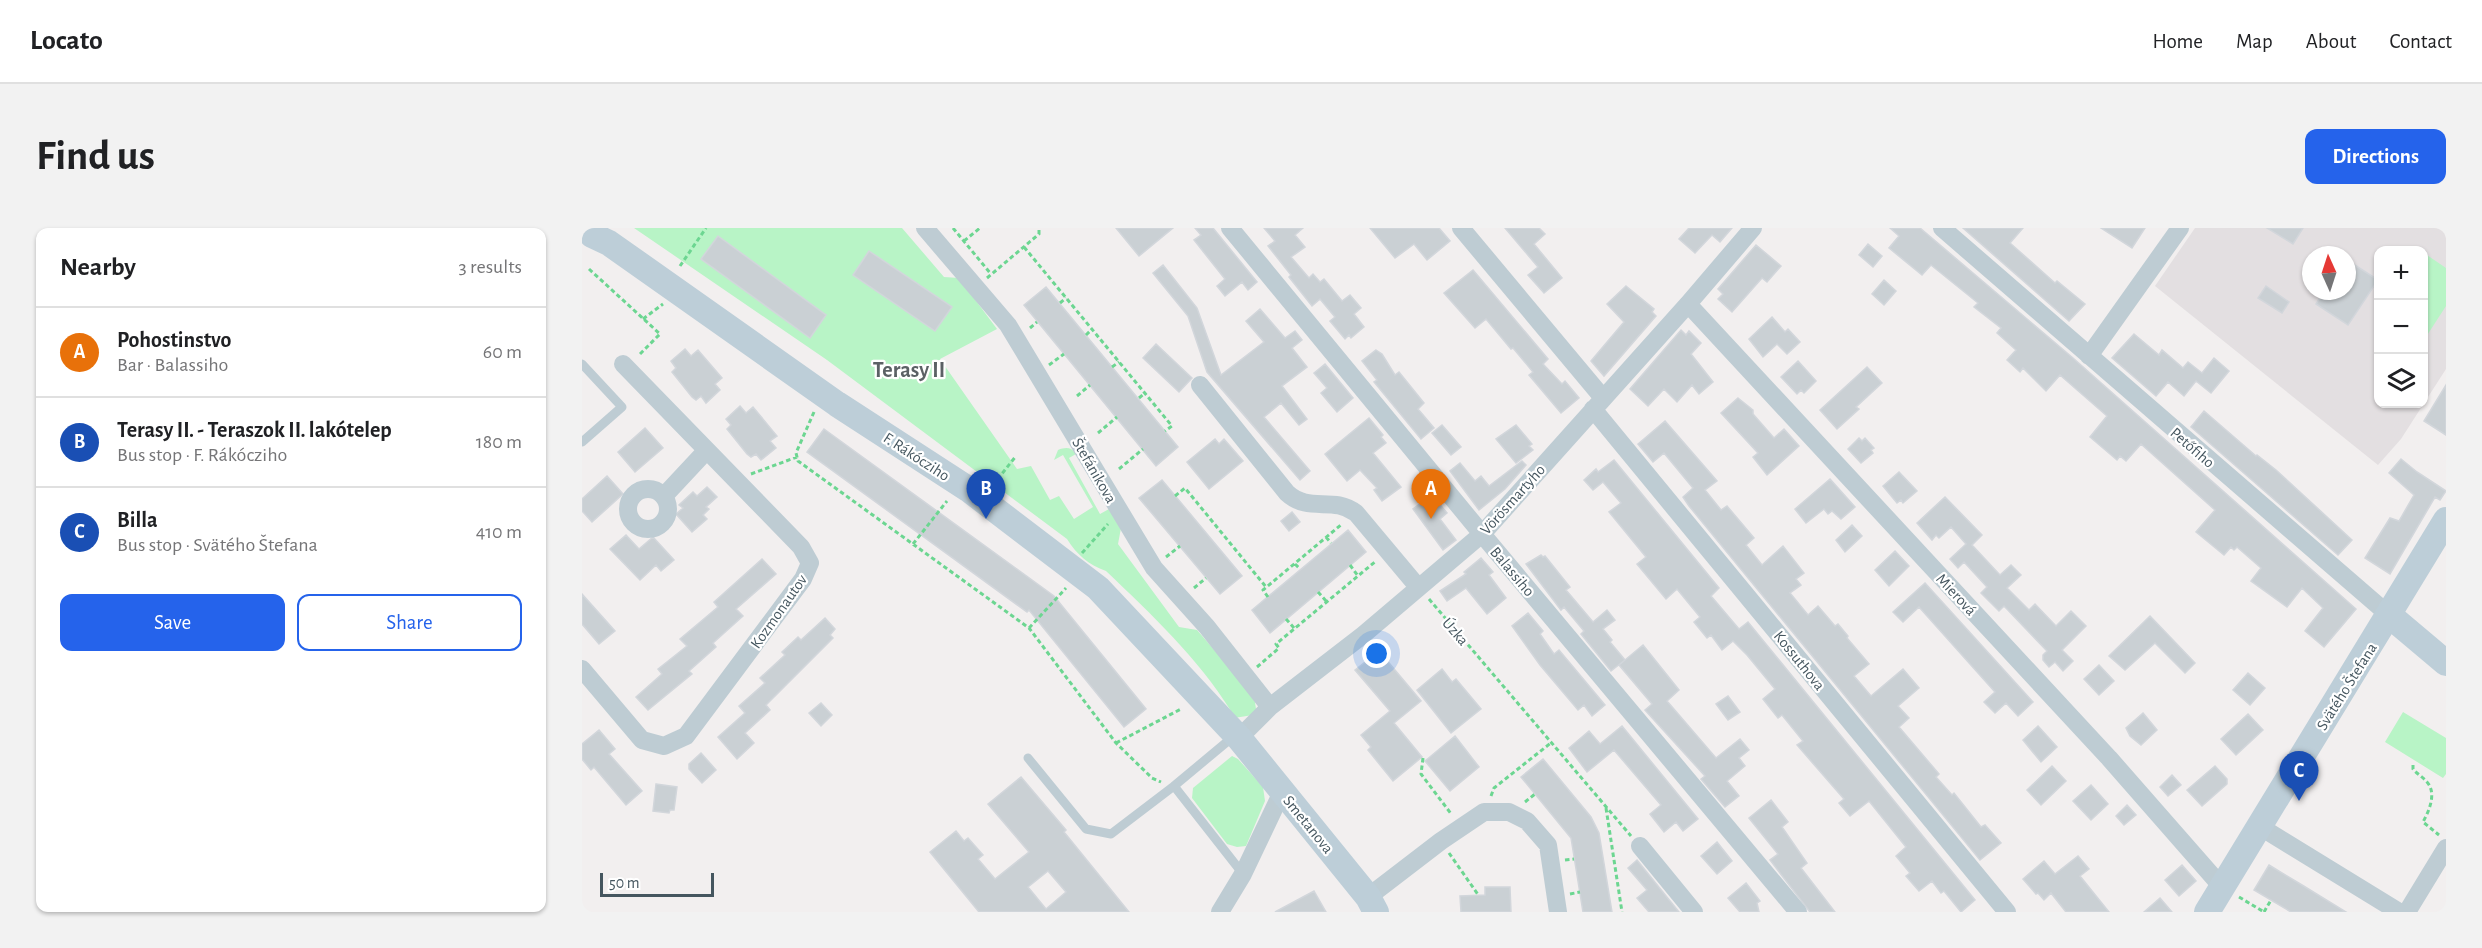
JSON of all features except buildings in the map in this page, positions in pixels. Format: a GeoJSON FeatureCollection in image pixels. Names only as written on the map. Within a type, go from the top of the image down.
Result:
{"type":"FeatureCollection","features":[{"type":"Feature","properties":{"kind":"street","name":"Štefánikova"},"geometry":{"type":"LineString","coordinates":[[926,228],[1008,325],[1154,568],[1207,627],[1270,707]]}},
{"type":"Feature","properties":{"kind":"street","name":"Balassiho"},"geometry":{"type":"LineString","coordinates":[[1230,228],[1798,912]]}},
{"type":"Feature","properties":{"kind":"street","name":"Kossuthova"},"geometry":{"type":"LineString","coordinates":[[1461,228],[1598,404],[2007,912]]}},
{"type":"Feature","properties":{"kind":"street","name":"Vörösmartyho"},"geometry":{"type":"LineString","coordinates":[[1237,736],[1482,534],[1753,228]]}},
{"type":"Feature","properties":{"kind":"street","name":"Petőfiho"},"geometry":{"type":"LineString","coordinates":[[1942,228],[2446,663]]}},
{"type":"Feature","properties":{"kind":"street"},"geometry":{"type":"LineString","coordinates":[[2089,356],[2180,228]]}},
{"type":"Feature","properties":{"kind":"street","name":"F. Rákócziho"},"geometry":{"type":"LineString","coordinates":[[588,243],[609,243],[823,394],[1081,562],[1098,588],[1237,736]]}},
{"type":"Feature","properties":{"kind":"street","name":"Mierová"},"geometry":{"type":"LineString","coordinates":[[1688,304],[2109,758],[2222,887]]}},
{"type":"Feature","properties":{"kind":"street","name":"Kozmonautov"},"geometry":{"type":"LineString","coordinates":[[582,669],[642,740],[664,746],[686,736],[803,579],[810,563],[803,549],[706,451],[630,363]]}},
{"type":"Feature","properties":{"kind":"street"},"geometry":{"type":"LineString","coordinates":[[1200,385],[1295,501],[1305,504],[1339,504],[1348,507],[1356,513],[1418,587]]}},
{"type":"Feature","properties":{"kind":"street"},"geometry":{"type":"LineString","coordinates":[[664,496],[706,451]]}},
{"type":"Feature","properties":{"kind":"street","name":"Svätého Štefana"},"geometry":{"type":"LineString","coordinates":[[2207,912],[2389,615],[2436,548],[2446,520]]}},
{"type":"Feature","properties":{"kind":"street","name":"Smetanova"},"geometry":{"type":"LineString","coordinates":[[1237,736],[1372,904]]}},
{"type":"Feature","properties":{"kind":"street"},"geometry":{"type":"LineString","coordinates":[[1220,912],[1243,874],[1282,792]]}},
{"type":"Feature","properties":{"kind":"street"},"geometry":{"type":"LineString","coordinates":[[1372,904],[1441,841],[1484,812],[1509,812],[1527,821],[1548,845],[1558,912]]}},
{"type":"Feature","properties":{"kind":"street"},"geometry":{"type":"LineString","coordinates":[[2259,826],[2399,912]]}},
{"type":"Feature","properties":{"kind":"street"},"geometry":{"type":"LineString","coordinates":[[2407,912],[2443,842]]}},
{"type":"Feature","properties":{"kind":"street"},"geometry":{"type":"LineString","coordinates":[[1640,846],[1694,912]]}},
{"type":"Feature","properties":{"kind":"lane"},"geometry":{"type":"LineString","coordinates":[[582,364],[622,407],[582,442]]}},
{"type":"Feature","properties":{"kind":"lane"},"geometry":{"type":"LineString","coordinates":[[1028,758],[1086,829],[1111,834],[1237,736]]}},
{"type":"Feature","properties":{"kind":"lane"},"geometry":{"type":"LineString","coordinates":[[1174,786],[1243,874]]}},
{"type":"Feature","properties":{"kind":"path"},"geometry":{"type":"LineString","coordinates":[[680,267],[706,228]]}},
{"type":"Feature","properties":{"kind":"path"},"geometry":{"type":"LineString","coordinates":[[953,228],[991,274]]}},
{"type":"Feature","properties":{"kind":"path"},"geometry":{"type":"LineString","coordinates":[[964,241],[980,228]]}},
{"type":"Feature","properties":{"kind":"path"},"geometry":{"type":"LineString","coordinates":[[976,287],[1039,234],[1039,228]]}},
{"type":"Feature","properties":{"kind":"path"},"geometry":{"type":"LineString","coordinates":[[588,243],[643,319],[660,334],[630,363]]}},
{"type":"Feature","properties":{"kind":"path"},"geometry":{"type":"LineString","coordinates":[[1024,247],[1172,426],[1165,431]]}},
{"type":"Feature","properties":{"kind":"path"},"geometry":{"type":"LineString","coordinates":[[1060,303],[1066,298]]}},
{"type":"Feature","properties":{"kind":"path"},"geometry":{"type":"LineString","coordinates":[[643,319],[660,308],[664,302]]}},
{"type":"Feature","properties":{"kind":"path"},"geometry":{"type":"LineString","coordinates":[[1086,335],[1092,329]]}},
{"type":"Feature","properties":{"kind":"path"},"geometry":{"type":"LineString","coordinates":[[1046,368],[1064,354]]}},
{"type":"Feature","properties":{"kind":"path"},"geometry":{"type":"LineString","coordinates":[[1112,367],[1119,362]]}},
{"type":"Feature","properties":{"kind":"path"},"geometry":{"type":"LineString","coordinates":[[1077,396],[1090,385]]}},
{"type":"Feature","properties":{"kind":"path"},"geometry":{"type":"LineString","coordinates":[[1138,399],[1145,393]]}},
{"type":"Feature","properties":{"kind":"path"},"geometry":{"type":"LineString","coordinates":[[823,394],[796,453],[798,461],[1029,628],[1116,742],[1152,778],[1174,786]]}},
{"type":"Feature","properties":{"kind":"path"},"geometry":{"type":"LineString","coordinates":[[1098,434],[1117,417]]}},
{"type":"Feature","properties":{"kind":"path"},"geometry":{"type":"LineString","coordinates":[[1119,469],[1143,449]]}},
{"type":"Feature","properties":{"kind":"path"},"geometry":{"type":"LineString","coordinates":[[990,489],[1016,456]]}},
{"type":"Feature","properties":{"kind":"path"},"geometry":{"type":"LineString","coordinates":[[744,475],[757,473],[797,457]]}},
{"type":"Feature","properties":{"kind":"path"},"geometry":{"type":"LineString","coordinates":[[1175,496],[1185,488],[1266,587]]}},
{"type":"Feature","properties":{"kind":"path"},"geometry":{"type":"LineString","coordinates":[[913,544],[947,501]]}},
{"type":"Feature","properties":{"kind":"path"},"geometry":{"type":"LineString","coordinates":[[1029,628],[1120,513]]}},
{"type":"Feature","properties":{"kind":"path"},"geometry":{"type":"LineString","coordinates":[[1268,597],[1263,590],[1266,587],[1349,518]]}},
{"type":"Feature","properties":{"kind":"path"},"geometry":{"type":"LineString","coordinates":[[1326,537],[1331,543]]}},
{"type":"Feature","properties":{"kind":"path"},"geometry":{"type":"LineString","coordinates":[[1253,670],[1279,648],[1276,644],[1388,550]]}},
{"type":"Feature","properties":{"kind":"path"},"geometry":{"type":"LineString","coordinates":[[1295,564],[1300,569]]}},
{"type":"Feature","properties":{"kind":"path"},"geometry":{"type":"LineString","coordinates":[[1350,565],[1358,576]]}},
{"type":"Feature","properties":{"kind":"path","name":"Úzka"},"geometry":{"type":"LineString","coordinates":[[1418,587],[1640,846]]}},
{"type":"Feature","properties":{"kind":"path"},"geometry":{"type":"LineString","coordinates":[[1318,592],[1327,602]]}},
{"type":"Feature","properties":{"kind":"path"},"geometry":{"type":"LineString","coordinates":[[1286,619],[1294,629]]}},
{"type":"Feature","properties":{"kind":"path"},"geometry":{"type":"LineString","coordinates":[[1116,742],[1180,709]]}},
{"type":"Feature","properties":{"kind":"path"},"geometry":{"type":"LineString","coordinates":[[1484,812],[1494,788],[1552,742]]}},
{"type":"Feature","properties":{"kind":"path"},"geometry":{"type":"LineString","coordinates":[[1424,759],[1421,774],[1455,819]]}},
{"type":"Feature","properties":{"kind":"path"},"geometry":{"type":"LineString","coordinates":[[2413,765],[2413,769],[2428,782],[2433,793],[2423,822],[2443,842]]}},
{"type":"Feature","properties":{"kind":"path"},"geometry":{"type":"LineString","coordinates":[[1519,807],[1535,794]]}},
{"type":"Feature","properties":{"kind":"path"},"geometry":{"type":"LineString","coordinates":[[1606,807],[1622,912]]}},
{"type":"Feature","properties":{"kind":"path"},"geometry":{"type":"LineString","coordinates":[[1441,841],[1479,896]]}},
{"type":"Feature","properties":{"kind":"path"},"geometry":{"type":"LineString","coordinates":[[2222,887],[2264,912],[2271,900]]}},
{"type":"Feature","properties":{"kind":"shaded area"},"geometry":{"type":"Polygon","coordinates":[[[2195,228],[2446,228],[2446,369],[2428,397],[2428,246],[2374,246],[2374,408],[2421,408],[2401,439],[2378,465],[2155,286],[2195,228]]]}},
{"type":"Feature","properties":{"kind":"green space"},"geometry":{"type":"Polygon","coordinates":[[[634,228],[902,228],[944,277],[959,278],[997,329],[940,359],[1017,469],[1031,466],[1050,500],[1059,496],[1074,519],[1093,507],[1063,455],[1054,460],[1058,450],[1063,448],[1068,448],[1076,454],[1069,458],[1100,514],[1109,509],[1121,528],[1118,544],[1179,627],[1197,630],[1254,696],[1256,709],[1253,715],[1234,718],[1228,716],[1231,711],[1218,692],[1173,637],[1106,571],[1094,566],[1079,555],[1067,539],[827,360],[634,228]]]}},
{"type":"Feature","properties":{"kind":"green space"},"geometry":{"type":"Polygon","coordinates":[[[2428,256],[2446,268],[2446,306],[2428,334],[2428,256]]]}},
{"type":"Feature","properties":{"kind":"green space"},"geometry":{"type":"Polygon","coordinates":[[[2403,712],[2446,738],[2446,774],[2443,778],[2385,742],[2403,712]]]}},
{"type":"Feature","properties":{"kind":"green space"},"geometry":{"type":"Polygon","coordinates":[[[1232,756],[1238,759],[1263,787],[1265,801],[1246,846],[1237,847],[1227,844],[1192,798],[1193,788],[1232,756]]]}},
{"type":"Feature","properties":{"kind":"place","name":"Terasy II. - Teraszok II. lakótelep"},"geometry":{"type":"Point","coordinates":[986,519]}},
{"type":"Feature","properties":{"kind":"place","name":"Pohostinstvo"},"geometry":{"type":"Point","coordinates":[1431,519]}},
{"type":"Feature","properties":{"kind":"place","name":"Billa"},"geometry":{"type":"Point","coordinates":[2299,801]}},
{"type":"Feature","properties":{"kind":"district","name":"Terasy II"},"geometry":{"type":"Point","coordinates":[909,369]}}]}
